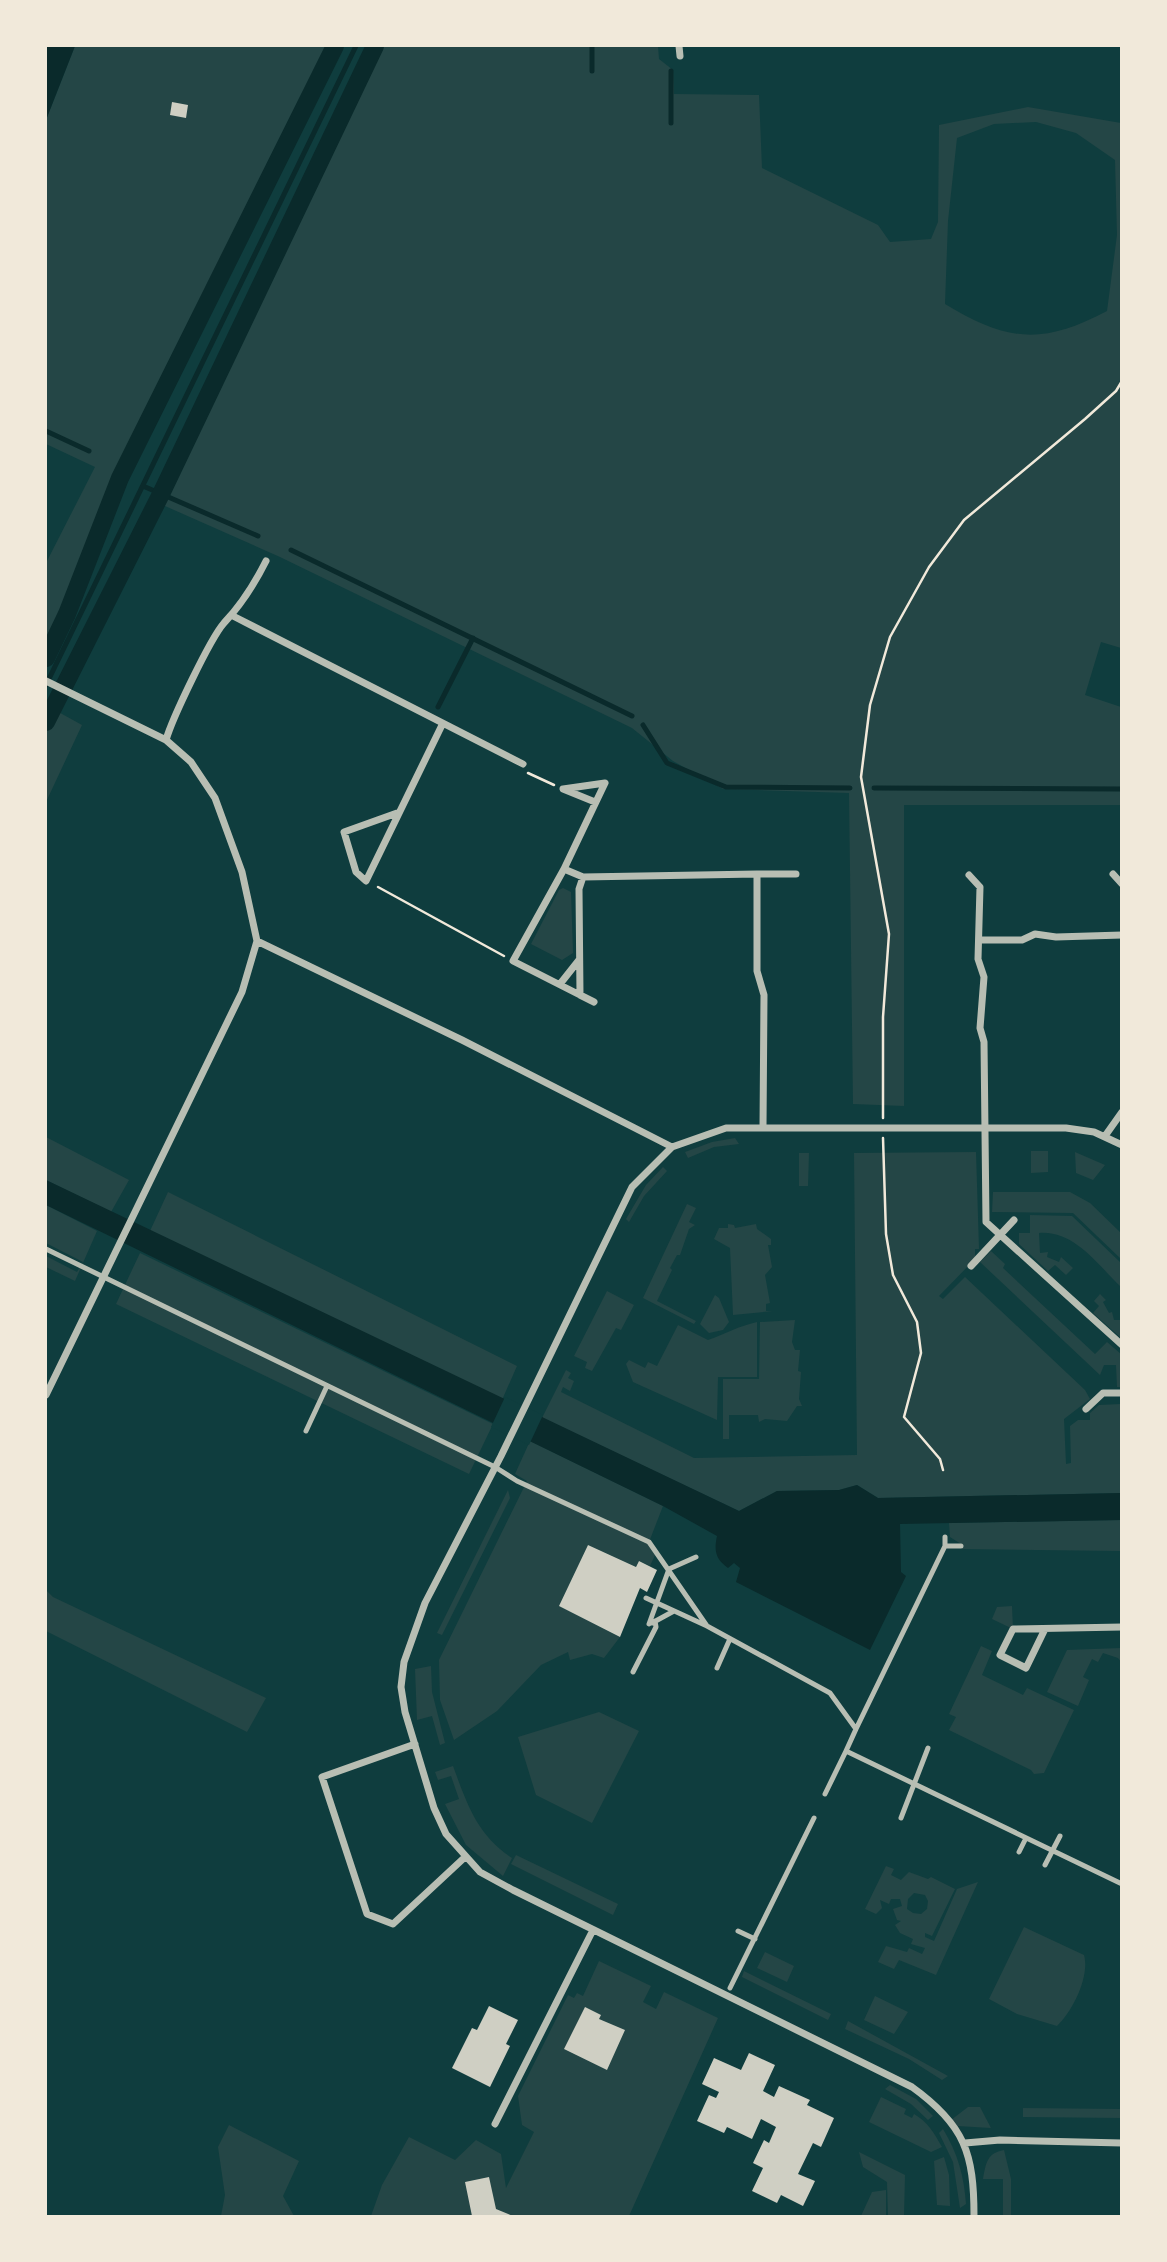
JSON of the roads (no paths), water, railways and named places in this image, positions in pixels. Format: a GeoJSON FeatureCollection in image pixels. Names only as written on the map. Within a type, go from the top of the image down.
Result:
{"type":"FeatureCollection","features":[{"type":"Feature","properties":{"kind":"street"},"geometry":{"type":"LineString","coordinates":[[679,46],[680,56]]}},
{"type":"Feature","properties":{"kind":"street"},"geometry":{"type":"LineString","coordinates":[[166,740],[172,722],[223,624],[233,616],[266,561]]}},
{"type":"Feature","properties":{"kind":"street"},"geometry":{"type":"LineString","coordinates":[[233,616],[523,764]]}},
{"type":"Feature","properties":{"kind":"street"},"geometry":{"type":"LineString","coordinates":[[46,681],[166,740],[191,762],[215,798],[242,872],[257,941],[242,992],[46,1395]]}},
{"type":"Feature","properties":{"kind":"street"},"geometry":{"type":"LineString","coordinates":[[397,813],[344,832],[356,872],[366,881],[442,725]]}},
{"type":"Feature","properties":{"kind":"street"},"geometry":{"type":"LineString","coordinates":[[594,802],[564,789],[605,783],[564,869],[513,961],[594,1002]]}},
{"type":"Feature","properties":{"kind":"street"},"geometry":{"type":"LineString","coordinates":[[564,869],[583,877],[796,874]]}},
{"type":"Feature","properties":{"kind":"street"},"geometry":{"type":"LineString","coordinates":[[757,874],[757,971],[764,995],[763,1127]]}},
{"type":"Feature","properties":{"kind":"street"},"geometry":{"type":"LineString","coordinates":[[1113,874],[1122,884]]}},
{"type":"Feature","properties":{"kind":"street"},"geometry":{"type":"LineString","coordinates":[[969,876],[980,887],[981,940],[978,959],[984,977],[980,1028],[984,1042],[986,1222],[1122,1345]]}},
{"type":"Feature","properties":{"kind":"street"},"geometry":{"type":"LineString","coordinates":[[580,995],[579,889],[583,877]]}},
{"type":"Feature","properties":{"kind":"street"},"geometry":{"type":"LineString","coordinates":[[981,940],[1022,940],[1035,934],[1056,937],[1122,935]]}},
{"type":"Feature","properties":{"kind":"street"},"geometry":{"type":"LineString","coordinates":[[257,941],[438,1028],[672,1147]]}},
{"type":"Feature","properties":{"kind":"street"},"geometry":{"type":"LineString","coordinates":[[560,984],[580,960]]}},
{"type":"Feature","properties":{"kind":"street"},"geometry":{"type":"LineString","coordinates":[[1105,1136],[1122,1112]]}},
{"type":"Feature","properties":{"kind":"street"},"geometry":{"type":"LineString","coordinates":[[974,2217],[973,2170],[965,2143],[936,2106],[897,2078],[500,1884],[464,1858],[446,1834],[434,1808],[401,1687],[411,1636],[632,1187],[672,1147],[710,1132],[763,1127],[1066,1128],[1105,1136],[1122,1145]]}},
{"type":"Feature","properties":{"kind":"street"},"geometry":{"type":"LineString","coordinates":[[971,1266],[1002,1237],[1014,1220]]}},
{"type":"Feature","properties":{"kind":"street"},"geometry":{"type":"LineString","coordinates":[[46,1249],[495,1467],[517,1481],[649,1542],[707,1626]]}},
{"type":"Feature","properties":{"kind":"street"},"geometry":{"type":"LineString","coordinates":[[306,1431],[327,1386]]}},
{"type":"Feature","properties":{"kind":"street"},"geometry":{"type":"LineString","coordinates":[[1086,1409],[1103,1393],[1122,1393]]}},
{"type":"Feature","properties":{"kind":"street"},"geometry":{"type":"LineString","coordinates":[[825,1794],[945,1546],[945,1537]]}},
{"type":"Feature","properties":{"kind":"street"},"geometry":{"type":"LineString","coordinates":[[945,1546],[961,1546]]}},
{"type":"Feature","properties":{"kind":"street"},"geometry":{"type":"LineString","coordinates":[[674,1611],[649,1624],[669,1569],[696,1557]]}},
{"type":"Feature","properties":{"kind":"street"},"geometry":{"type":"LineString","coordinates":[[646,1598],[707,1626],[729,1641],[830,1693],[856,1730]]}},
{"type":"Feature","properties":{"kind":"street"},"geometry":{"type":"LineString","coordinates":[[633,1672],[656,1627],[655,1621]]}},
{"type":"Feature","properties":{"kind":"street"},"geometry":{"type":"LineString","coordinates":[[1045,1629],[1026,1668],[1000,1655],[1013,1629],[1122,1627]]}},
{"type":"Feature","properties":{"kind":"street"},"geometry":{"type":"LineString","coordinates":[[717,1668],[729,1641]]}},
{"type":"Feature","properties":{"kind":"street"},"geometry":{"type":"LineString","coordinates":[[415,1744],[322,1777],[367,1914],[393,1924],[464,1858]]}},
{"type":"Feature","properties":{"kind":"street"},"geometry":{"type":"LineString","coordinates":[[901,1818],[912,1782],[928,1748]]}},
{"type":"Feature","properties":{"kind":"street"},"geometry":{"type":"LineString","coordinates":[[846,1751],[1122,1884]]}},
{"type":"Feature","properties":{"kind":"street"},"geometry":{"type":"LineString","coordinates":[[730,1988],[814,1818]]}},
{"type":"Feature","properties":{"kind":"street"},"geometry":{"type":"LineString","coordinates":[[1045,1865],[1059,1836]]}},
{"type":"Feature","properties":{"kind":"street"},"geometry":{"type":"LineString","coordinates":[[1019,1852],[1026,1838]]}},
{"type":"Feature","properties":{"kind":"street"},"geometry":{"type":"LineString","coordinates":[[495,2123],[593,1930]]}},
{"type":"Feature","properties":{"kind":"street"},"geometry":{"type":"LineString","coordinates":[[738,1931],[755,1939]]}},
{"type":"Feature","properties":{"kind":"street"},"geometry":{"type":"LineString","coordinates":[[965,2143],[1000,2140],[1122,2143]]}},
{"type":"Feature","properties":{"kind":"waterway"},"geometry":{"type":"LineString","coordinates":[[46,658],[67,614],[120,478],[335,46]]}},
{"type":"Feature","properties":{"kind":"waterway"},"geometry":{"type":"LineString","coordinates":[[46,685],[356,46]]}},
{"type":"Feature","properties":{"kind":"waterway"},"geometry":{"type":"LineString","coordinates":[[46,722],[161,494],[375,46]]}},
{"type":"Feature","properties":{"kind":"waterway"},"geometry":{"type":"LineString","coordinates":[[592,46],[592,71]]}},
{"type":"Feature","properties":{"kind":"waterway"},"geometry":{"type":"LineString","coordinates":[[671,71],[671,123]]}},
{"type":"Feature","properties":{"kind":"waterway"},"geometry":{"type":"LineString","coordinates":[[46,431],[89,451]]}},
{"type":"Feature","properties":{"kind":"waterway"},"geometry":{"type":"LineString","coordinates":[[143,486],[258,536]]}},
{"type":"Feature","properties":{"kind":"waterway"},"geometry":{"type":"LineString","coordinates":[[291,550],[632,716]]}},
{"type":"Feature","properties":{"kind":"waterway"},"geometry":{"type":"LineString","coordinates":[[438,707],[473,638]]}},
{"type":"Feature","properties":{"kind":"waterway"},"geometry":{"type":"LineString","coordinates":[[643,725],[667,763],[726,787],[850,788]]}},
{"type":"Feature","properties":{"kind":"waterway"},"geometry":{"type":"LineString","coordinates":[[874,788],[1122,789]]}}]}
